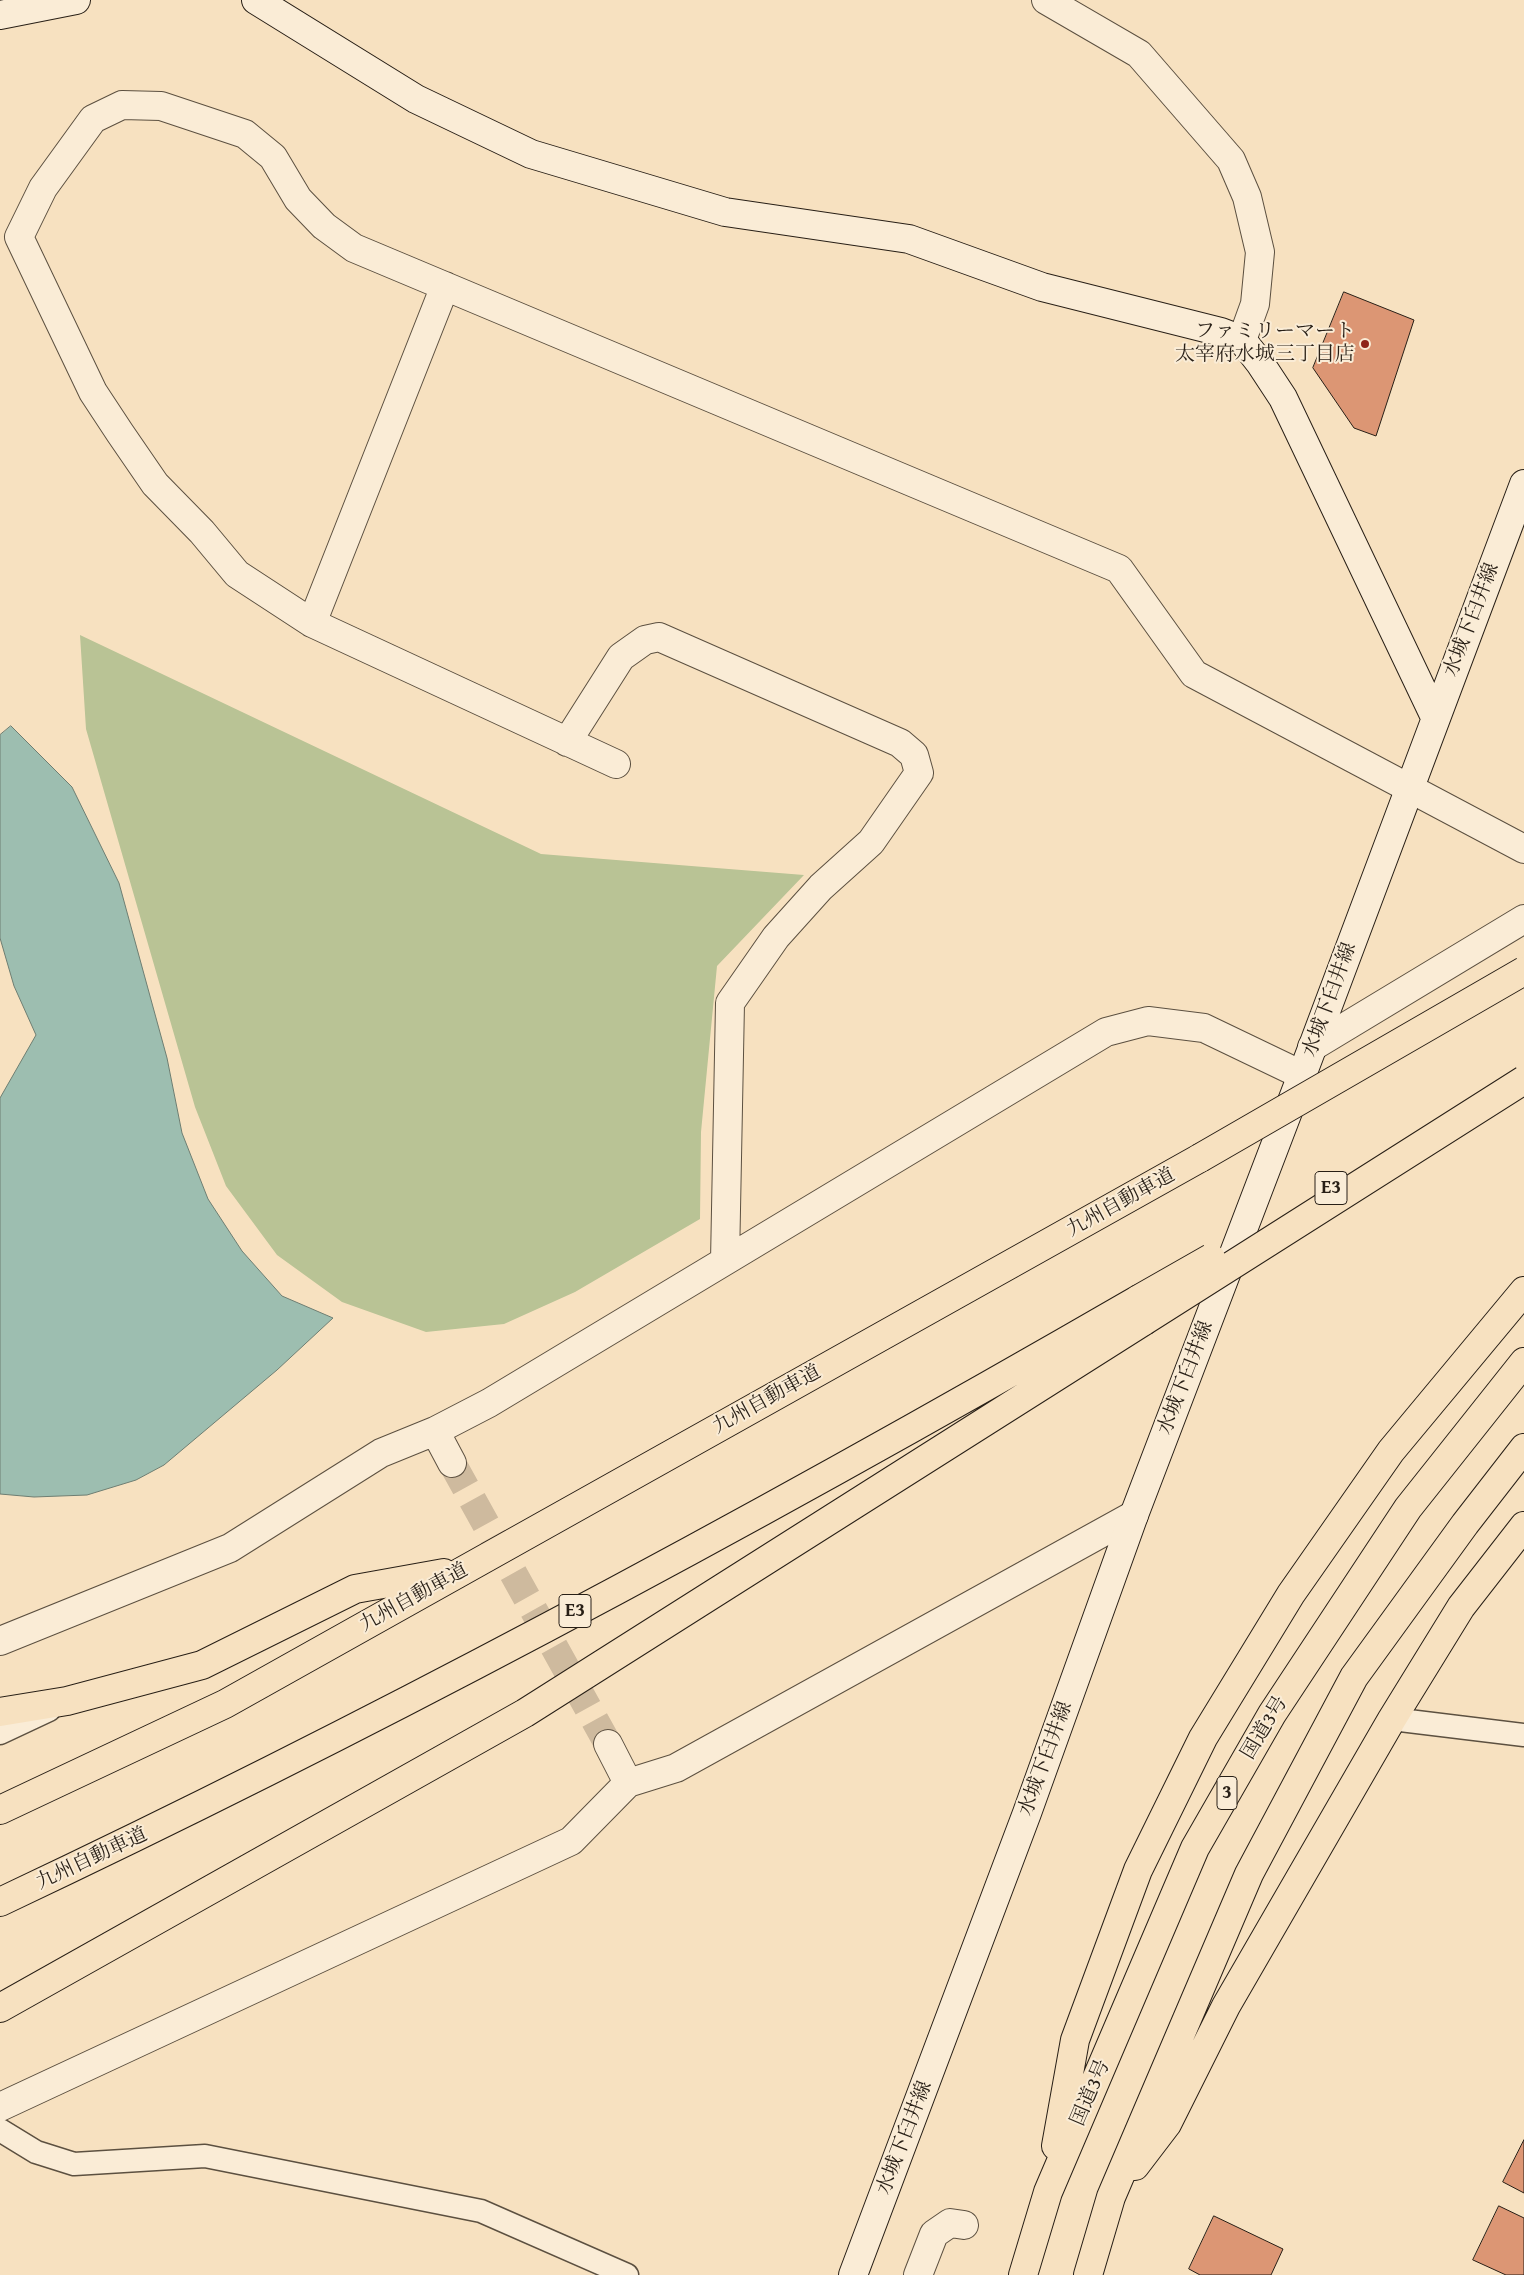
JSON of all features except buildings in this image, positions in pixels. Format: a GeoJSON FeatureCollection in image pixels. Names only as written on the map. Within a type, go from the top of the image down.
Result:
{"type":"FeatureCollection","features":[{"type":"Feature","properties":{"kind":"highway","name":"九州自動車道"},"geometry":{"type":"LineString","coordinates":[[0,1810],[225,1704],[1200,1158],[1524,971]]}},
{"type":"Feature","properties":{"kind":"highway"},"geometry":{"type":"LineString","coordinates":[[0,2008],[12,1999],[525,1712],[1141,1310],[1524,1079]]}},
{"type":"Feature","properties":{"kind":"highway"},"geometry":{"type":"LineString","coordinates":[[1048,2192],[1075,2040],[1138,1870],[1203,1738],[1292,1594],[1391,1450],[1524,1291]]}},
{"type":"Feature","properties":{"kind":"highway","name":"九州自動車道"},"geometry":{"type":"LineString","coordinates":[[0,1902],[176,1819],[434,1686],[916,1427],[1141,1310]]}},
{"type":"Feature","properties":{"kind":"highway","name":"国道3号"},"geometry":{"type":"LineString","coordinates":[[1022,2275],[1048,2192],[1196,1848],[1272,1714],[1408,1508],[1524,1362]]}},
{"type":"Feature","properties":{"kind":"highway"},"geometry":{"type":"LineString","coordinates":[[1088,2275],[1111,2197],[1249,1874],[1354,1676],[1465,1524],[1524,1448]]}},
{"type":"Feature","properties":{"kind":"highway"},"geometry":{"type":"LineString","coordinates":[[1111,2197],[1167,2124],[1226,2006],[1392,1719],[1461,1607],[1524,1526]]}},
{"type":"Feature","properties":{"kind":"highway"},"geometry":{"type":"LineString","coordinates":[[0,1712],[66,1701],[202,1665],[355,1589],[464,1570]]}},
{"type":"Feature","properties":{"kind":"street"},"geometry":{"type":"LineString","coordinates":[[0,15],[76,0]]}},
{"type":"Feature","properties":{"kind":"street"},"geometry":{"type":"LineString","coordinates":[[256,0],[416,99],[530,154],[725,212],[909,239],[1042,287],[1220,332],[1242,340],[1283,398],[1435,717]]}},
{"type":"Feature","properties":{"kind":"street"},"geometry":{"type":"LineString","coordinates":[[1046,0],[1139,54],[1231,160],[1247,197],[1260,252],[1255,304],[1242,340]]}},
{"type":"Feature","properties":{"kind":"street"},"geometry":{"type":"LineString","coordinates":[[616,764],[312,623],[237,574],[202,532],[155,484],[93,392],[19,237],[43,188],[93,119],[122,105],[160,106],[244,134],[273,157],[298,199],[324,226],[354,248],[1119,569],[1194,674],[1524,849]]}},
{"type":"Feature","properties":{"kind":"street"},"geometry":{"type":"LineString","coordinates":[[312,623],[445,286]]}},
{"type":"Feature","properties":{"kind":"street","name":"水城下臼井線"},"geometry":{"type":"LineString","coordinates":[[853,2275],[1024,1822],[1134,1515],[1524,484]]}},
{"type":"Feature","properties":{"kind":"street"},"geometry":{"type":"LineString","coordinates":[[568,742],[621,657],[645,640],[659,637],[900,743],[914,755],[919,773],[871,842],[821,887],[776,937],[730,1003],[725,1261]]}},
{"type":"Feature","properties":{"kind":"street"},"geometry":{"type":"LineString","coordinates":[[1312,1048],[1524,919]]}},
{"type":"Feature","properties":{"kind":"street"},"geometry":{"type":"LineString","coordinates":[[0,1641],[230,1548],[381,1453],[435,1431],[489,1403],[1106,1032],[1148,1021],[1204,1028],[1302,1075]]}},
{"type":"Feature","properties":{"kind":"street"},"geometry":{"type":"LineString","coordinates":[[435,1431],[452,1462]]}},
{"type":"Feature","properties":{"kind":"street"},"geometry":{"type":"LineString","coordinates":[[0,2107],[571,1841],[628,1783],[676,1768],[1134,1515]]}},
{"type":"Feature","properties":{"kind":"street"},"geometry":{"type":"LineString","coordinates":[[608,1744],[628,1783]]}},
{"type":"Feature","properties":{"kind":"street"},"geometry":{"type":"LineString","coordinates":[[918,2275],[934,2234],[950,2223],[964,2225]]}},
{"type":"Feature","properties":{"kind":"lane"},"geometry":{"type":"LineString","coordinates":[[0,1733],[66,1701]]}},
{"type":"Feature","properties":{"kind":"lane"},"geometry":{"type":"LineString","coordinates":[[1392,1719],[1524,1735]]}},
{"type":"Feature","properties":{"kind":"lane"},"geometry":{"type":"LineString","coordinates":[[0,2130],[36,2152],[74,2164],[205,2156],[481,2211],[627,2275]]}},
{"type":"Feature","properties":{"kind":"green space"},"geometry":{"type":"Polygon","coordinates":[[[80,635],[541,854],[804,875],[717,966],[701,1132],[700,1219],[575,1292],[504,1324],[426,1332],[342,1302],[277,1255],[226,1186],[195,1107],[86,729],[80,635]]]}},
{"type":"Feature","properties":{"kind":"shaded area"},"geometry":{"type":"Polygon","coordinates":[[[11,726],[72,787],[119,883],[167,1058],[182,1133],[208,1199],[242,1251],[282,1296],[333,1318],[277,1370],[164,1465],[136,1480],[87,1495],[34,1497],[0,1494],[0,1098],[36,1035],[14,986],[0,938],[0,735],[11,726]]]}},
{"type":"Feature","properties":{"kind":"tunnel"},"geometry":{"type":"LineString","coordinates":[[452,1463],[608,1744]]}},
{"type":"Feature","properties":{"kind":"place","name":"ファミリーマート 太宰府水城三丁目店"},"geometry":{"type":"Point","coordinates":[1365,344]}}]}
